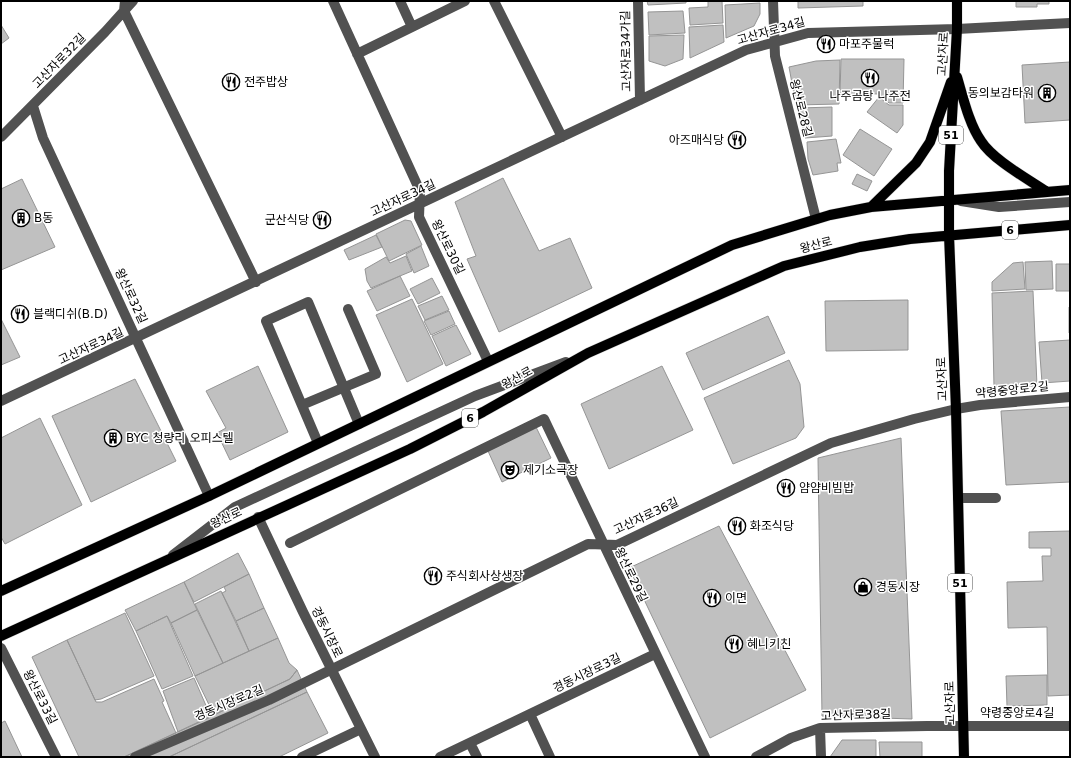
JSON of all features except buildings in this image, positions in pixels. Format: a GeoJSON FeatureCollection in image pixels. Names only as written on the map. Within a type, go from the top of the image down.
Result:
{"type":"FeatureCollection","features":[{"type":"Feature","properties":{"kind":"main road","name":"고산자로"},"geometry":{"type":"LineString","coordinates":[[957,1],[949,199],[949,234],[956,410],[964,757]]}},
{"type":"Feature","properties":{"kind":"main road"},"geometry":{"type":"LineString","coordinates":[[955,71],[966,106],[981,141],[1011,168],[1047,192]]}},
{"type":"Feature","properties":{"kind":"main road"},"geometry":{"type":"LineString","coordinates":[[871,207],[916,163],[930,142],[955,71]]}},
{"type":"Feature","properties":{"kind":"main road","name":"왕산로"},"geometry":{"type":"LineString","coordinates":[[1,592],[209,496],[732,245],[816,219],[871,207],[949,199],[1070,190]]}},
{"type":"Feature","properties":{"kind":"main road","name":"왕산로"},"geometry":{"type":"LineString","coordinates":[[1,636],[258,517],[410,449],[483,412],[588,354],[784,266],[860,247],[949,234],[1070,225]]}},
{"type":"Feature","properties":{"kind":"street","name":"고산자로32길"},"geometry":{"type":"LineString","coordinates":[[1,137],[33,106],[125,6],[133,1]]}},
{"type":"Feature","properties":{"kind":"street","name":"왕산로30길"},"geometry":{"type":"LineString","coordinates":[[333,1],[420,191],[419,217],[488,361]]}},
{"type":"Feature","properties":{"kind":"street"},"geometry":{"type":"LineString","coordinates":[[400,1],[412,27]]}},
{"type":"Feature","properties":{"kind":"street"},"geometry":{"type":"LineString","coordinates":[[357,54],[465,1]]}},
{"type":"Feature","properties":{"kind":"street"},"geometry":{"type":"LineString","coordinates":[[494,1],[562,137]]}},
{"type":"Feature","properties":{"kind":"street","name":"고산자로34가길"},"geometry":{"type":"LineString","coordinates":[[638,1],[640,100]]}},
{"type":"Feature","properties":{"kind":"street","name":"왕산로28길"},"geometry":{"type":"LineString","coordinates":[[773,1],[773,42],[775,56],[816,219]]}},
{"type":"Feature","properties":{"kind":"street"},"geometry":{"type":"LineString","coordinates":[[125,6],[256,282]]}},
{"type":"Feature","properties":{"kind":"street","name":"고산자로34길"},"geometry":{"type":"LineString","coordinates":[[1,401],[137,339],[746,50],[808,33],[957,29],[1070,23]]}},
{"type":"Feature","properties":{"kind":"street","name":"왕산로32길"},"geometry":{"type":"LineString","coordinates":[[33,106],[43,138],[209,496]]}},
{"type":"Feature","properties":{"kind":"street","name":"왕산로"},"geometry":{"type":"LineString","coordinates":[[949,199],[1000,207],[1070,202]]}},
{"type":"Feature","properties":{"kind":"street"},"geometry":{"type":"LineString","coordinates":[[318,443],[266,321],[308,302],[359,424]]}},
{"type":"Feature","properties":{"kind":"street"},"geometry":{"type":"LineString","coordinates":[[302,405],[376,374],[348,309]]}},
{"type":"Feature","properties":{"kind":"street"},"geometry":{"type":"LineString","coordinates":[[169,559],[235,507],[475,396],[588,354]]}},
{"type":"Feature","properties":{"kind":"street","name":"약령중앙로2길"},"geometry":{"type":"LineString","coordinates":[[956,410],[980,405],[1070,397]]}},
{"type":"Feature","properties":{"kind":"street","name":"고산자로36길"},"geometry":{"type":"LineString","coordinates":[[332,670],[588,544],[617,545],[831,443],[919,417],[956,410]]}},
{"type":"Feature","properties":{"kind":"street","name":"왕산로29길"},"geometry":{"type":"LineString","coordinates":[[290,543],[544,419],[602,544],[705,757]]}},
{"type":"Feature","properties":{"kind":"street"},"geometry":{"type":"LineString","coordinates":[[958,498],[996,498]]}},
{"type":"Feature","properties":{"kind":"street","name":"경동시장로"},"geometry":{"type":"LineString","coordinates":[[258,517],[375,757]]}},
{"type":"Feature","properties":{"kind":"street","name":"왕산로33길"},"geometry":{"type":"LineString","coordinates":[[1,648],[56,757]]}},
{"type":"Feature","properties":{"kind":"street","name":"경동시장로3길"},"geometry":{"type":"LineString","coordinates":[[440,757],[655,654]]}},
{"type":"Feature","properties":{"kind":"street","name":"경동시장로2길"},"geometry":{"type":"LineString","coordinates":[[135,757],[268,700],[332,670]]}},
{"type":"Feature","properties":{"kind":"street"},"geometry":{"type":"LineString","coordinates":[[530,714],[550,757]]}},
{"type":"Feature","properties":{"kind":"street","name":"약령중앙로4길"},"geometry":{"type":"LineString","coordinates":[[963,726],[1070,726]]}},
{"type":"Feature","properties":{"kind":"street","name":"고산자로38길"},"geometry":{"type":"LineString","coordinates":[[756,757],[791,738],[820,728],[963,726]]}},
{"type":"Feature","properties":{"kind":"street"},"geometry":{"type":"LineString","coordinates":[[820,728],[821,757]]}},
{"type":"Feature","properties":{"kind":"street"},"geometry":{"type":"LineString","coordinates":[[302,757],[361,729]]}},
{"type":"Feature","properties":{"kind":"street"},"geometry":{"type":"LineString","coordinates":[[470,743],[477,757]]}},
{"type":"Feature","properties":{"kind":"place","name":"마포주물럭"},"geometry":{"type":"Point","coordinates":[826,44]}},
{"type":"Feature","properties":{"kind":"place","name":"나주곰탕 나주전"},"geometry":{"type":"Point","coordinates":[870,78]}},
{"type":"Feature","properties":{"kind":"place","name":"전주밥상"},"geometry":{"type":"Point","coordinates":[231,82]}},
{"type":"Feature","properties":{"kind":"place","name":"동의보감타워"},"geometry":{"type":"Point","coordinates":[1047,93]}},
{"type":"Feature","properties":{"kind":"place","name":"아즈매식당"},"geometry":{"type":"Point","coordinates":[737,140]}},
{"type":"Feature","properties":{"kind":"place","name":"B동"},"geometry":{"type":"Point","coordinates":[21,218]}},
{"type":"Feature","properties":{"kind":"place","name":"군산식당"},"geometry":{"type":"Point","coordinates":[322,220]}},
{"type":"Feature","properties":{"kind":"place","name":"블랙디쉬(B.D)"},"geometry":{"type":"Point","coordinates":[20,314]}},
{"type":"Feature","properties":{"kind":"place","name":"BYC 청량리 오피스텔"},"geometry":{"type":"Point","coordinates":[113,438]}},
{"type":"Feature","properties":{"kind":"place","name":"제기소극장"},"geometry":{"type":"Point","coordinates":[510,470]}},
{"type":"Feature","properties":{"kind":"place","name":"얌얌비빔밥"},"geometry":{"type":"Point","coordinates":[786,488]}},
{"type":"Feature","properties":{"kind":"place","name":"화조식당"},"geometry":{"type":"Point","coordinates":[737,526]}},
{"type":"Feature","properties":{"kind":"place","name":"주식회사상생장"},"geometry":{"type":"Point","coordinates":[433,576]}},
{"type":"Feature","properties":{"kind":"place","name":"경동시장"},"geometry":{"type":"Point","coordinates":[863,587]}},
{"type":"Feature","properties":{"kind":"place","name":"이면"},"geometry":{"type":"Point","coordinates":[712,598]}},
{"type":"Feature","properties":{"kind":"place","name":"혜니키친"},"geometry":{"type":"Point","coordinates":[734,644]}}]}
